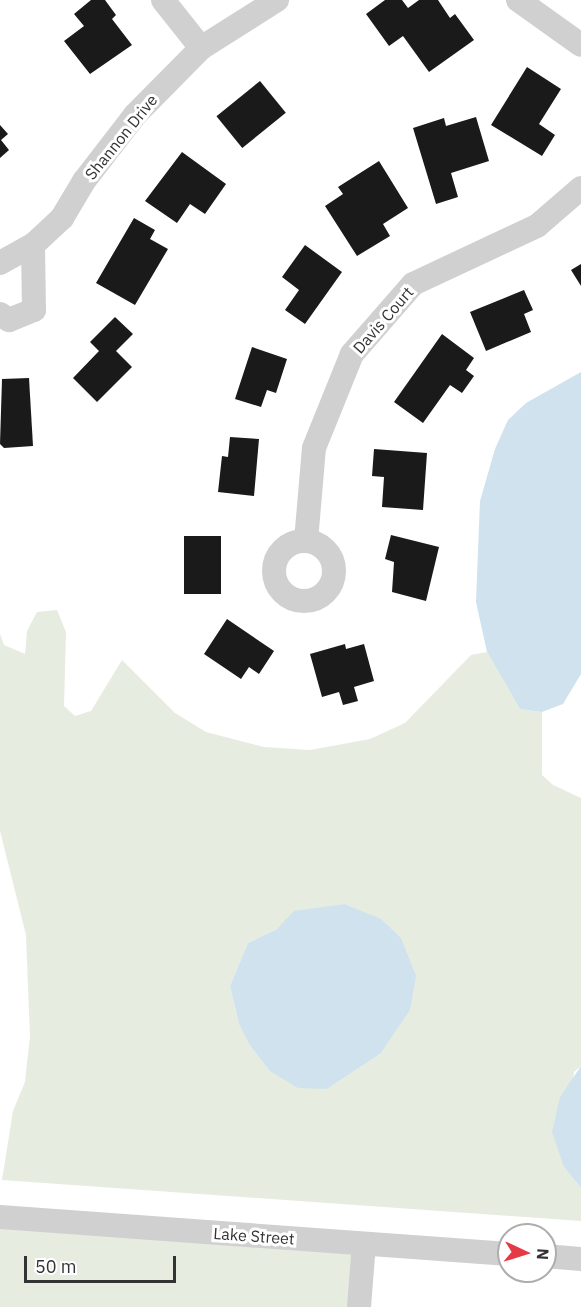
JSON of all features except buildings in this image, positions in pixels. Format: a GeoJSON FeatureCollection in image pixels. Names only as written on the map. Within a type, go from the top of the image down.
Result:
{"type":"FeatureCollection","features":[{"type":"Feature","properties":{"kind":"street"},"geometry":{"type":"LineString","coordinates":[[164,0],[201,48]]}},
{"type":"Feature","properties":{"kind":"street","name":"Shannon Drive"},"geometry":{"type":"LineString","coordinates":[[2,263],[33,245],[62,218],[84,181],[135,116],[201,48],[277,0]]}},
{"type":"Feature","properties":{"kind":"street"},"geometry":{"type":"LineString","coordinates":[[518,0],[581,45]]}},
{"type":"Feature","properties":{"kind":"street","name":"Davis Court"},"geometry":{"type":"LineString","coordinates":[[306,541],[314,448],[352,354],[413,284],[537,226],[581,188]]}},
{"type":"Feature","properties":{"kind":"street"},"geometry":{"type":"LineString","coordinates":[[0,314],[9,320],[34,310],[33,245]]}},
{"type":"Feature","properties":{"kind":"street","name":"Lake Street"},"geometry":{"type":"LineString","coordinates":[[0,1217],[497,1253]]}},
{"type":"Feature","properties":{"kind":"street"},"geometry":{"type":"LineString","coordinates":[[359,1307],[364,1244]]}},
{"type":"Feature","properties":{"kind":"street"},"geometry":{"type":"LineString","coordinates":[[557,1257],[581,1259]]}},
{"type":"Feature","properties":{"kind":"shaded area"},"geometry":{"type":"Polygon","coordinates":[[[57,610],[66,632],[64,706],[75,716],[91,711],[122,660],[175,713],[206,732],[264,747],[310,750],[370,739],[405,723],[471,655],[487,652],[520,709],[542,712],[542,775],[553,785],[581,798],[581,1066],[574,1072],[564,1167],[581,1188],[581,1221],[2,1180],[13,1111],[25,1082],[30,1036],[26,935],[0,831],[0,634],[4,645],[25,654],[27,631],[37,612],[57,610]],[[344,904],[320,908],[248,943],[230,986],[239,1024],[327,1089],[380,1054],[344,904]]]}},
{"type":"Feature","properties":{"kind":"shaded area"},"geometry":{"type":"Polygon","coordinates":[[[0,1216],[363,1241],[358,1307],[0,1307],[0,1216]]]}},
{"type":"Feature","properties":{"kind":"water"},"geometry":{"type":"Polygon","coordinates":[[[581,372],[581,674],[563,704],[542,712],[520,709],[487,652],[476,602],[480,501],[495,449],[508,420],[526,403],[581,372]]]}},
{"type":"Feature","properties":{"kind":"water"},"geometry":{"type":"Polygon","coordinates":[[[344,904],[381,919],[401,938],[416,976],[410,1010],[380,1054],[327,1089],[298,1088],[270,1071],[250,1045],[239,1024],[230,986],[248,943],[277,929],[294,911],[344,904]]]}},
{"type":"Feature","properties":{"kind":"water"},"geometry":{"type":"Polygon","coordinates":[[[581,1066],[581,1188],[564,1167],[552,1132],[560,1097],[581,1066]]]}}]}
